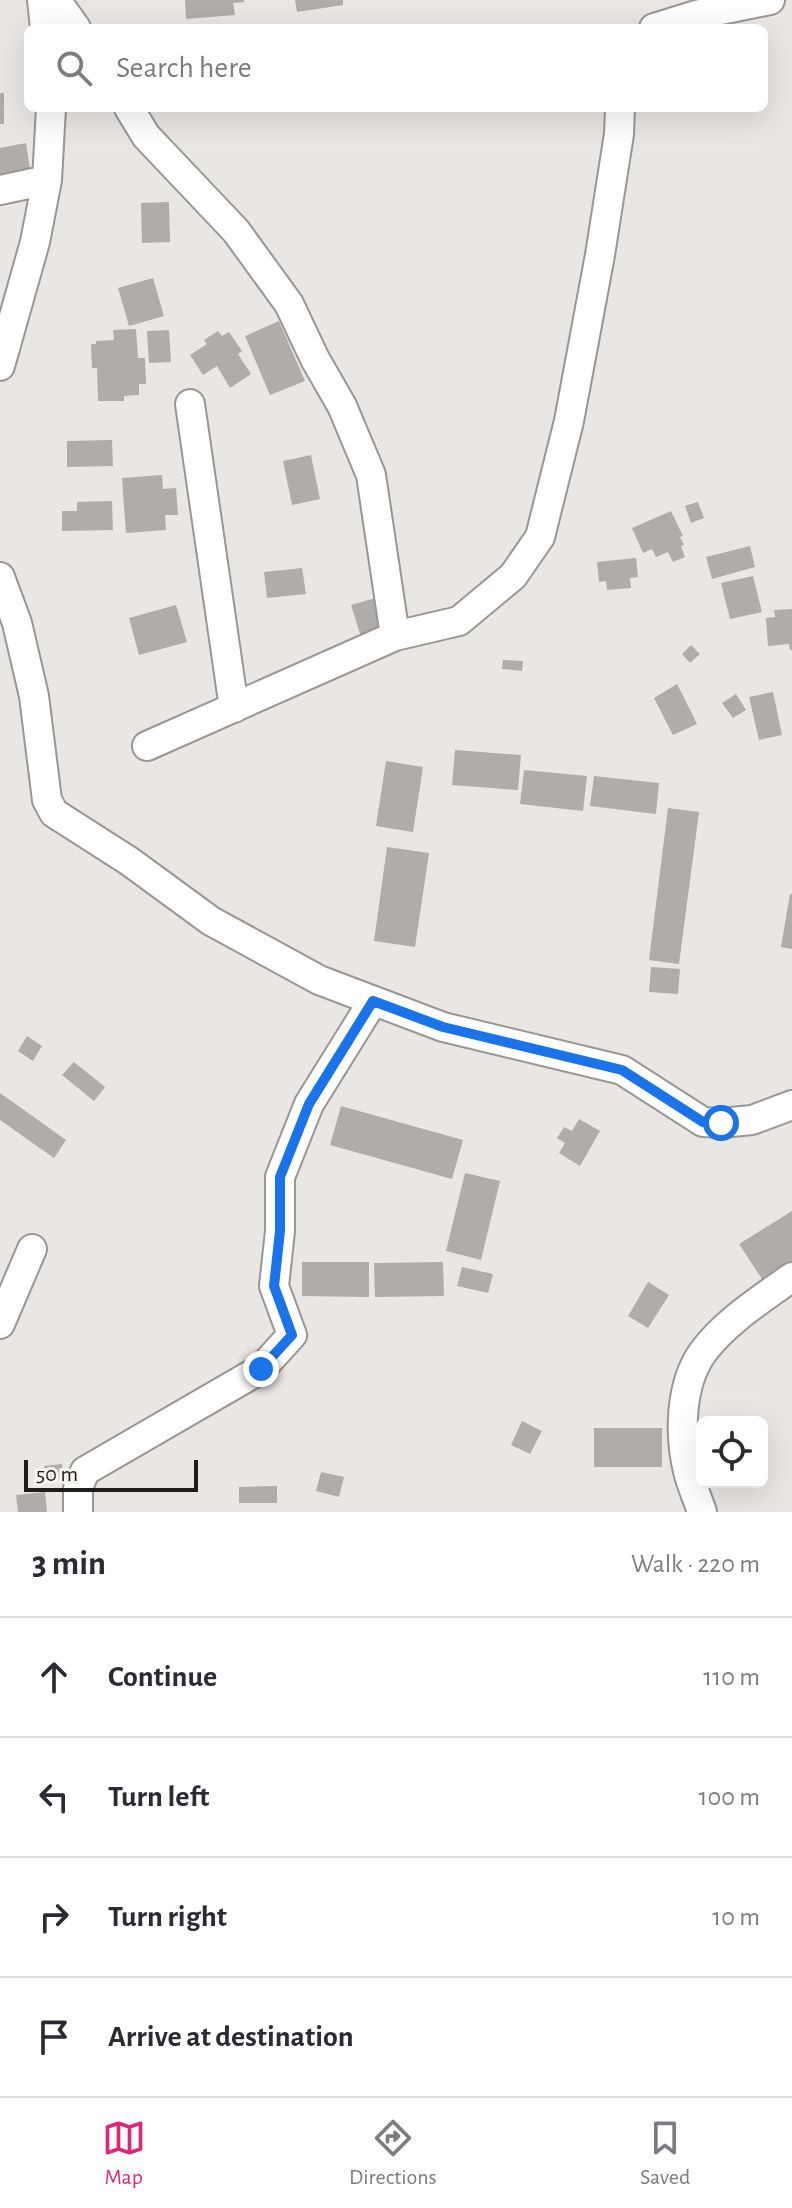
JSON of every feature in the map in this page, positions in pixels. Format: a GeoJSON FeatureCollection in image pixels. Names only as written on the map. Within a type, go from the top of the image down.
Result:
{"type":"FeatureCollection","features":[{"type":"Feature","properties":{"kind":"street"},"geometry":{"type":"LineString","coordinates":[[42,0],[45,24]]}},
{"type":"Feature","properties":{"kind":"street"},"geometry":{"type":"LineString","coordinates":[[56,0],[73,24]]}},
{"type":"Feature","properties":{"kind":"street"},"geometry":{"type":"LineString","coordinates":[[667,24],[770,0]]}},
{"type":"Feature","properties":{"kind":"street"},"geometry":{"type":"LineString","coordinates":[[0,366],[35,242],[47,180],[51,112]]}},
{"type":"Feature","properties":{"kind":"street"},"geometry":{"type":"LineString","coordinates":[[131,112],[146,136],[236,231],[289,304],[342,406],[371,475],[395,636]]}},
{"type":"Feature","properties":{"kind":"street"},"geometry":{"type":"LineString","coordinates":[[147,746],[395,636],[459,621],[513,576],[540,537],[569,421],[614,164],[620,112]]}},
{"type":"Feature","properties":{"kind":"street"},"geometry":{"type":"LineString","coordinates":[[0,190],[47,180]]}},
{"type":"Feature","properties":{"kind":"street"},"geometry":{"type":"LineString","coordinates":[[190,404],[234,708]]}},
{"type":"Feature","properties":{"kind":"street"},"geometry":{"type":"LineString","coordinates":[[0,577],[17,623],[34,696],[47,800],[54,813],[129,861],[211,921],[319,980],[443,1027],[622,1070],[703,1122],[752,1120],[792,1105]]}},
{"type":"Feature","properties":{"kind":"street"},"geometry":{"type":"LineString","coordinates":[[78,1512],[78,1488],[85,1471],[251,1376],[292,1335],[274,1286],[280,1231],[280,1177],[309,1104],[373,1001]]}},
{"type":"Feature","properties":{"kind":"street"},"geometry":{"type":"LineString","coordinates":[[0,1324],[32,1249]]}},
{"type":"Feature","properties":{"kind":"street"},"geometry":{"type":"LineString","coordinates":[[702,1512],[688,1470],[683,1423],[687,1390],[702,1353],[737,1317],[792,1277]]}},
{"type":"Feature","properties":{"kind":"building"},"geometry":{"type":"Polygon","coordinates":[[[185,0],[244,2],[233,3],[235,15],[186,19],[185,0]]]}},
{"type":"Feature","properties":{"kind":"building"},"geometry":{"type":"Polygon","coordinates":[[[295,0],[343,0],[343,5],[297,12],[295,0]]]}},
{"type":"Feature","properties":{"kind":"building"},"geometry":{"type":"Polygon","coordinates":[[[0,93],[4,93],[4,124],[0,124],[0,93]]]}},
{"type":"Feature","properties":{"kind":"building"},"geometry":{"type":"Polygon","coordinates":[[[26,143],[31,176],[0,181],[0,148],[26,143]]]}},
{"type":"Feature","properties":{"kind":"building"},"geometry":{"type":"Polygon","coordinates":[[[169,202],[170,242],[142,243],[141,203],[169,202]]]}},
{"type":"Feature","properties":{"kind":"building"},"geometry":{"type":"Polygon","coordinates":[[[153,278],[164,316],[129,326],[118,288],[153,278]]]}},
{"type":"Feature","properties":{"kind":"building"},"geometry":{"type":"Polygon","coordinates":[[[279,321],[305,381],[270,395],[245,336],[279,321]]]}},
{"type":"Feature","properties":{"kind":"building"},"geometry":{"type":"Polygon","coordinates":[[[136,329],[138,358],[145,358],[146,384],[139,384],[139,395],[124,396],[124,401],[98,401],[97,368],[92,368],[91,344],[114,340],[113,330],[136,329]]]}},
{"type":"Feature","properties":{"kind":"building"},"geometry":{"type":"Polygon","coordinates":[[[169,330],[171,362],[149,363],[147,331],[169,330]]]}},
{"type":"Feature","properties":{"kind":"building"},"geometry":{"type":"Polygon","coordinates":[[[218,331],[222,336],[229,332],[242,351],[238,354],[251,374],[230,388],[217,366],[203,375],[190,355],[207,344],[204,340],[218,331]]]}},
{"type":"Feature","properties":{"kind":"building"},"geometry":{"type":"Polygon","coordinates":[[[112,440],[113,466],[67,467],[67,441],[112,440]]]}},
{"type":"Feature","properties":{"kind":"building"},"geometry":{"type":"Polygon","coordinates":[[[311,455],[320,499],[292,505],[283,461],[311,455]]]}},
{"type":"Feature","properties":{"kind":"building"},"geometry":{"type":"Polygon","coordinates":[[[162,475],[163,489],[176,488],[178,515],[165,515],[166,530],[126,533],[122,478],[162,475]]]}},
{"type":"Feature","properties":{"kind":"building"},"geometry":{"type":"Polygon","coordinates":[[[112,501],[113,530],[62,531],[62,511],[77,511],[77,502],[112,501]]]}},
{"type":"Feature","properties":{"kind":"building"},"geometry":{"type":"Polygon","coordinates":[[[698,502],[704,518],[691,523],[685,506],[698,502]]]}},
{"type":"Feature","properties":{"kind":"building"},"geometry":{"type":"Polygon","coordinates":[[[671,511],[683,536],[680,537],[685,557],[673,562],[668,552],[656,557],[652,549],[643,553],[632,528],[671,511]]]}},
{"type":"Feature","properties":{"kind":"building"},"geometry":{"type":"Polygon","coordinates":[[[750,546],[755,567],[712,579],[706,557],[750,546]]]}},
{"type":"Feature","properties":{"kind":"building"},"geometry":{"type":"Polygon","coordinates":[[[636,558],[638,577],[630,578],[631,588],[607,590],[606,581],[599,582],[597,562],[636,558]]]}},
{"type":"Feature","properties":{"kind":"building"},"geometry":{"type":"Polygon","coordinates":[[[302,568],[306,594],[267,598],[264,572],[302,568]]]}},
{"type":"Feature","properties":{"kind":"building"},"geometry":{"type":"Polygon","coordinates":[[[753,576],[762,612],[730,619],[721,583],[753,576]]]}},
{"type":"Feature","properties":{"kind":"building"},"geometry":{"type":"Polygon","coordinates":[[[382,596],[391,629],[361,637],[351,605],[382,596]]]}},
{"type":"Feature","properties":{"kind":"building"},"geometry":{"type":"Polygon","coordinates":[[[176,605],[187,642],[139,655],[129,618],[176,605]]]}},
{"type":"Feature","properties":{"kind":"building"},"geometry":{"type":"Polygon","coordinates":[[[792,609],[792,650],[789,644],[768,646],[766,618],[775,617],[774,610],[792,609]]]}},
{"type":"Feature","properties":{"kind":"building"},"geometry":{"type":"Polygon","coordinates":[[[691,645],[700,654],[690,663],[682,654],[691,645]]]}},
{"type":"Feature","properties":{"kind":"building"},"geometry":{"type":"Polygon","coordinates":[[[503,660],[523,661],[522,671],[502,669],[503,660]]]}},
{"type":"Feature","properties":{"kind":"building"},"geometry":{"type":"Polygon","coordinates":[[[677,684],[697,724],[673,735],[654,698],[677,684]]]}},
{"type":"Feature","properties":{"kind":"building"},"geometry":{"type":"Polygon","coordinates":[[[773,692],[782,735],[759,740],[749,697],[773,692]]]}},
{"type":"Feature","properties":{"kind":"building"},"geometry":{"type":"Polygon","coordinates":[[[736,694],[746,710],[733,718],[722,703],[736,694]]]}},
{"type":"Feature","properties":{"kind":"building"},"geometry":{"type":"Polygon","coordinates":[[[455,750],[521,755],[518,790],[452,785],[455,750]]]}},
{"type":"Feature","properties":{"kind":"building"},"geometry":{"type":"Polygon","coordinates":[[[386,761],[423,767],[413,832],[376,826],[386,761]]]}},
{"type":"Feature","properties":{"kind":"building"},"geometry":{"type":"Polygon","coordinates":[[[524,770],[587,776],[583,811],[520,804],[524,770]]]}},
{"type":"Feature","properties":{"kind":"building"},"geometry":{"type":"Polygon","coordinates":[[[594,776],[659,783],[656,814],[590,806],[594,776]]]}},
{"type":"Feature","properties":{"kind":"building"},"geometry":{"type":"Polygon","coordinates":[[[668,808],[699,812],[679,964],[649,960],[668,808]]]}},
{"type":"Feature","properties":{"kind":"building"},"geometry":{"type":"Polygon","coordinates":[[[387,847],[429,853],[415,947],[374,941],[387,847]]]}},
{"type":"Feature","properties":{"kind":"building"},"geometry":{"type":"Polygon","coordinates":[[[792,894],[792,949],[781,947],[792,894]]]}},
{"type":"Feature","properties":{"kind":"building"},"geometry":{"type":"Polygon","coordinates":[[[651,967],[680,969],[678,994],[649,992],[651,967]]]}},
{"type":"Feature","properties":{"kind":"building"},"geometry":{"type":"Polygon","coordinates":[[[27,1036],[42,1046],[33,1061],[18,1051],[27,1036]]]}},
{"type":"Feature","properties":{"kind":"building"},"geometry":{"type":"Polygon","coordinates":[[[74,1062],[105,1087],[94,1101],[62,1075],[74,1062]]]}},
{"type":"Feature","properties":{"kind":"building"},"geometry":{"type":"Polygon","coordinates":[[[0,1093],[66,1140],[54,1158],[0,1120],[0,1093]]]}},
{"type":"Feature","properties":{"kind":"building"},"geometry":{"type":"Polygon","coordinates":[[[341,1106],[463,1140],[452,1179],[330,1145],[341,1106]]]}},
{"type":"Feature","properties":{"kind":"building"},"geometry":{"type":"Polygon","coordinates":[[[579,1119],[600,1131],[580,1166],[559,1153],[565,1143],[557,1138],[564,1127],[572,1131],[579,1119]]]}},
{"type":"Feature","properties":{"kind":"building"},"geometry":{"type":"Polygon","coordinates":[[[465,1173],[500,1181],[481,1260],[446,1251],[465,1173]]]}},
{"type":"Feature","properties":{"kind":"building"},"geometry":{"type":"Polygon","coordinates":[[[792,1211],[792,1264],[764,1282],[739,1244],[792,1211]]]}},
{"type":"Feature","properties":{"kind":"building"},"geometry":{"type":"Polygon","coordinates":[[[302,1262],[369,1262],[369,1297],[302,1296],[302,1262]]]}},
{"type":"Feature","properties":{"kind":"building"},"geometry":{"type":"Polygon","coordinates":[[[443,1262],[444,1296],[375,1297],[374,1263],[443,1262]]]}},
{"type":"Feature","properties":{"kind":"building"},"geometry":{"type":"Polygon","coordinates":[[[462,1267],[493,1274],[488,1293],[457,1286],[462,1267]]]}},
{"type":"Feature","properties":{"kind":"building"},"geometry":{"type":"Polygon","coordinates":[[[648,1282],[669,1295],[648,1328],[628,1316],[648,1282]]]}},
{"type":"Feature","properties":{"kind":"building"},"geometry":{"type":"Polygon","coordinates":[[[522,1421],[542,1431],[530,1454],[511,1445],[522,1421]]]}},
{"type":"Feature","properties":{"kind":"building"},"geometry":{"type":"Polygon","coordinates":[[[594,1428],[662,1428],[662,1467],[594,1467],[594,1428]]]}},
{"type":"Feature","properties":{"kind":"building"},"geometry":{"type":"Polygon","coordinates":[[[62,1464],[63,1479],[45,1480],[44,1466],[62,1464]]]}},
{"type":"Feature","properties":{"kind":"building"},"geometry":{"type":"Polygon","coordinates":[[[321,1472],[344,1477],[339,1497],[316,1491],[321,1472]]]}},
{"type":"Feature","properties":{"kind":"building"},"geometry":{"type":"Polygon","coordinates":[[[277,1486],[277,1503],[239,1503],[239,1487],[277,1486]]]}},
{"type":"Feature","properties":{"kind":"building"},"geometry":{"type":"Polygon","coordinates":[[[45,1492],[47,1512],[18,1512],[16,1495],[45,1492]]]}},
{"type":"Feature","properties":{"kind":"route"},"geometry":{"type":"LineString","coordinates":[[261,1369],[292,1335],[274,1286],[280,1231],[280,1177],[309,1104],[373,1001],[443,1027],[622,1070],[703,1122],[721,1123]]}}]}
